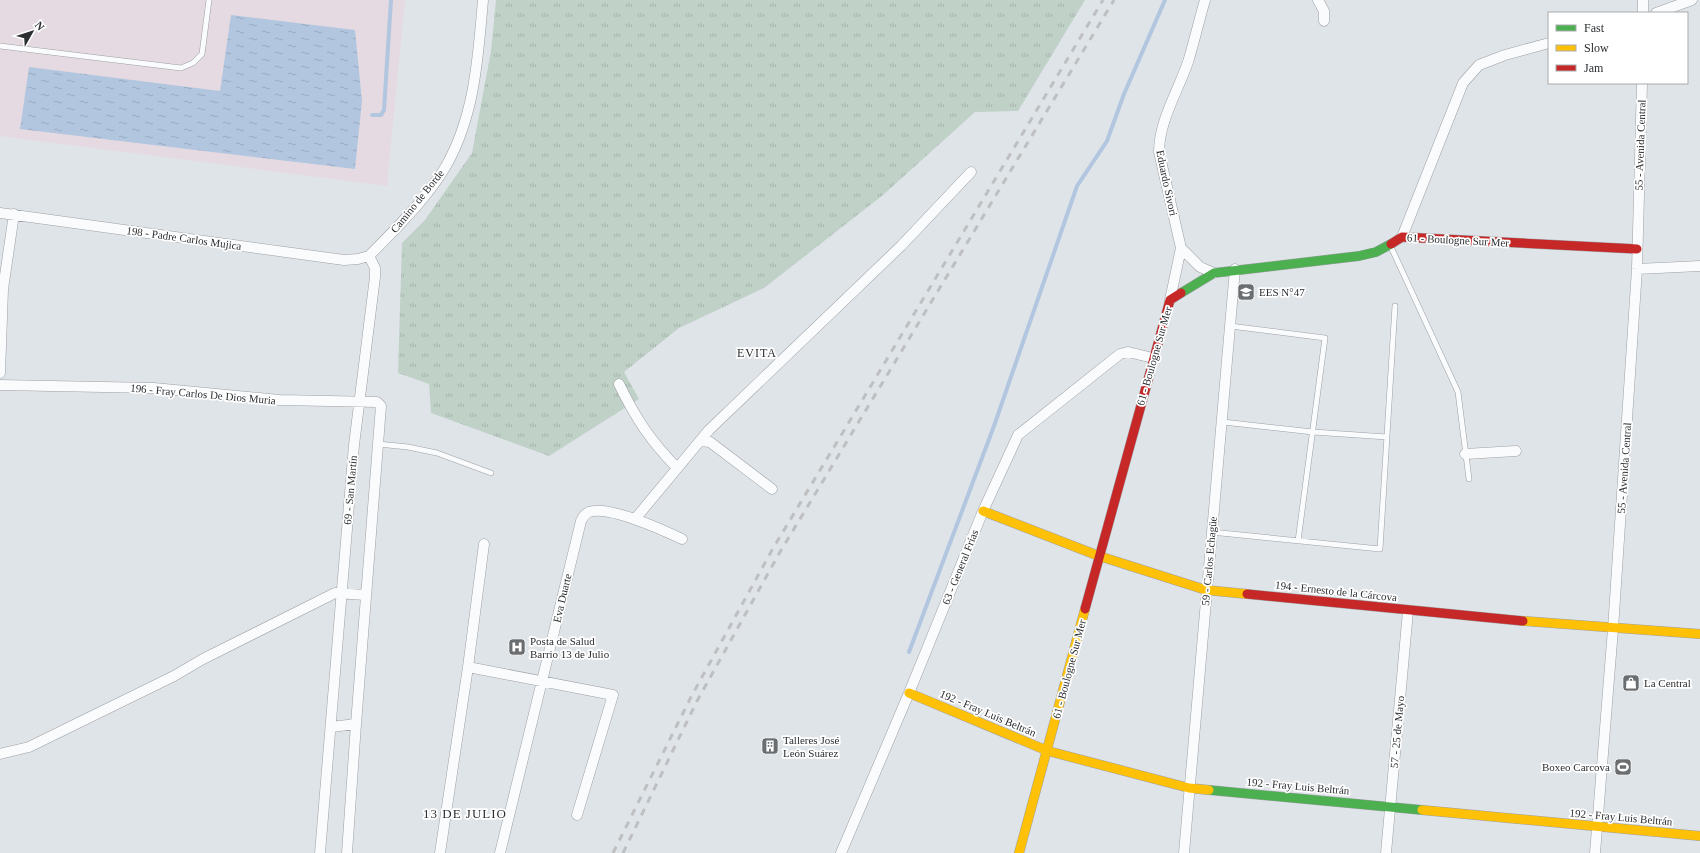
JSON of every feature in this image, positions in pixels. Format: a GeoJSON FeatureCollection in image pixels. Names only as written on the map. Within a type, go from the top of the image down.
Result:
{"type":"FeatureCollection","features":[{"type":"Feature","properties":{"kind":"street","name":"Camino de Borde"},"geometry":{"type":"LineString","coordinates":[[369,256],[419,203],[445,166],[456,145],[470,104],[476,70],[483,0]]}},
{"type":"Feature","properties":{"kind":"street","name":"Eduardo Sivori"},"geometry":{"type":"LineString","coordinates":[[1170,300],[1181,248],[1159,152],[1159,143],[1164,123],[1188,62],[1205,0]]}},
{"type":"Feature","properties":{"kind":"street"},"geometry":{"type":"LineString","coordinates":[[1318,0],[1324,10],[1324,21]]}},
{"type":"Feature","properties":{"kind":"street"},"geometry":{"type":"LineString","coordinates":[[1643,0],[1644,12]]}},
{"type":"Feature","properties":{"kind":"street"},"geometry":{"type":"LineString","coordinates":[[1659,12],[1692,0]]}},
{"type":"Feature","properties":{"kind":"street"},"geometry":{"type":"LineString","coordinates":[[1402,238],[1463,83],[1479,66],[1505,55],[1548,44]]}},
{"type":"Feature","properties":{"kind":"street","name":"55 - Avenida Central"},"geometry":{"type":"LineString","coordinates":[[1595,853],[1613,629],[1637,269],[1642,84]]}},
{"type":"Feature","properties":{"kind":"street"},"geometry":{"type":"LineString","coordinates":[[635,519],[709,430],[901,246],[970,172]]}},
{"type":"Feature","properties":{"kind":"street","name":"198 - Padre Carlos Mujica"},"geometry":{"type":"LineString","coordinates":[[0,212],[344,260],[358,259],[369,256]]}},
{"type":"Feature","properties":{"kind":"street"},"geometry":{"type":"LineString","coordinates":[[0,373],[0,330],[3,289],[14,214]]}},
{"type":"Feature","properties":{"kind":"street","name":"61 - Boulogne Sur Mer"},"geometry":{"type":"LineString","coordinates":[[1019,853],[1170,300],[1214,272],[1359,256],[1378,252],[1391,246],[1402,238],[1637,249]]}},
{"type":"Feature","properties":{"kind":"street"},"geometry":{"type":"LineString","coordinates":[[1181,248],[1200,267],[1214,272]]}},
{"type":"Feature","properties":{"kind":"street","name":"69 - San Martín"},"geometry":{"type":"LineString","coordinates":[[320,853],[354,445],[375,278],[375,268],[369,256]]}},
{"type":"Feature","properties":{"kind":"street"},"geometry":{"type":"LineString","coordinates":[[1637,269],[1700,266]]}},
{"type":"Feature","properties":{"kind":"street","name":"59 - Carlos Echagüe"},"geometry":{"type":"LineString","coordinates":[[1184,853],[1211,532],[1223,422],[1235,269]]}},
{"type":"Feature","properties":{"kind":"street","name":"63 - General Frías"},"geometry":{"type":"LineString","coordinates":[[841,853],[909,694],[983,511],[1018,435],[1024,428],[1120,354],[1128,352],[1153,358]]}},
{"type":"Feature","properties":{"kind":"street"},"geometry":{"type":"LineString","coordinates":[[620,384],[639,424],[657,447],[678,468]]}},
{"type":"Feature","properties":{"kind":"street","name":"196 - Fray Carlos De Dios Muria"},"geometry":{"type":"LineString","coordinates":[[0,385],[154,388],[280,400],[378,402],[381,406],[378,444]]}},
{"type":"Feature","properties":{"kind":"street"},"geometry":{"type":"LineString","coordinates":[[700,441],[710,442],[772,489]]}},
{"type":"Feature","properties":{"kind":"street"},"geometry":{"type":"LineString","coordinates":[[347,853],[378,444]]}},
{"type":"Feature","properties":{"kind":"street"},"geometry":{"type":"LineString","coordinates":[[1465,454],[1516,451]]}},
{"type":"Feature","properties":{"kind":"street","name":"Eva Duarte"},"geometry":{"type":"LineString","coordinates":[[500,853],[581,521],[585,514],[591,511],[619,514],[635,519],[682,539]]}},
{"type":"Feature","properties":{"kind":"street","name":"194 - Ernesto de la Cárcova"},"geometry":{"type":"LineString","coordinates":[[983,511],[1099,556],[1206,590],[1408,611],[1613,629],[1700,634]]}},
{"type":"Feature","properties":{"kind":"street"},"geometry":{"type":"LineString","coordinates":[[440,853],[468,667],[484,544]]}},
{"type":"Feature","properties":{"kind":"street"},"geometry":{"type":"LineString","coordinates":[[0,754],[29,747],[174,676],[310,604],[335,593],[366,595]]}},
{"type":"Feature","properties":{"kind":"street","name":"57 - 25 de Mayo"},"geometry":{"type":"LineString","coordinates":[[1386,853],[1408,611]]}},
{"type":"Feature","properties":{"kind":"street"},"geometry":{"type":"LineString","coordinates":[[468,667],[613,695],[577,815]]}},
{"type":"Feature","properties":{"kind":"street","name":"192 - Fray Luis Beltrán"},"geometry":{"type":"LineString","coordinates":[[909,694],[1048,751],[1189,788],[1700,836]]}},
{"type":"Feature","properties":{"kind":"street"},"geometry":{"type":"LineString","coordinates":[[331,726],[356,724]]}},
{"type":"Feature","properties":{"kind":"lane"},"geometry":{"type":"LineString","coordinates":[[0,46],[181,68],[193,63],[202,54],[205,43],[209,0]]}},
{"type":"Feature","properties":{"kind":"lane"},"geometry":{"type":"LineString","coordinates":[[1391,246],[1458,392],[1469,479]]}},
{"type":"Feature","properties":{"kind":"lane"},"geometry":{"type":"LineString","coordinates":[[1211,532],[1380,549],[1395,306]]}},
{"type":"Feature","properties":{"kind":"lane"},"geometry":{"type":"LineString","coordinates":[[1230,326],[1325,338],[1314,432],[1298,541]]}},
{"type":"Feature","properties":{"kind":"lane"},"geometry":{"type":"LineString","coordinates":[[1223,422],[1314,432],[1387,437]]}},
{"type":"Feature","properties":{"kind":"lane"},"geometry":{"type":"LineString","coordinates":[[378,444],[408,447],[438,453],[491,473]]}},
{"type":"Feature","properties":{"kind":"shaded area"},"geometry":{"type":"Polygon","coordinates":[[[0,0],[405,0],[387,186],[0,136],[0,0]]]}},
{"type":"Feature","properties":{"kind":"green space"},"geometry":{"type":"Polygon","coordinates":[[[496,0],[1085,0],[1018,111],[975,112],[883,195],[764,288],[679,328],[624,372],[639,399],[549,456],[431,413],[429,384],[398,373],[402,243],[425,220],[472,153],[491,51],[496,0]]]}},
{"type":"Feature","properties":{"kind":"water"},"geometry":{"type":"Polygon","coordinates":[[[231,15],[355,30],[362,101],[355,169],[20,129],[29,67],[220,91],[231,15]]]}},
{"type":"Feature","properties":{"kind":"waterway"},"geometry":{"type":"LineString","coordinates":[[372,115],[381,115],[384,110],[391,0]]}},
{"type":"Feature","properties":{"kind":"waterway"},"geometry":{"type":"LineString","coordinates":[[909,652],[994,426],[1077,186],[1107,141],[1124,94],[1165,0]]}},
{"type":"Feature","properties":{"kind":"railway"},"geometry":{"type":"LineString","coordinates":[[613,853],[691,697],[772,550],[1103,0]]}},
{"type":"Feature","properties":{"kind":"railway"},"geometry":{"type":"LineString","coordinates":[[623,853],[697,701],[780,552],[1114,0]]}},
{"type":"Feature","properties":{"kind":"traffic: fast"},"geometry":{"type":"LineString","coordinates":[[1181,293],[1214,273],[1359,256],[1376,252],[1391,244]]}},
{"type":"Feature","properties":{"kind":"traffic: fast"},"geometry":{"type":"LineString","coordinates":[[1209,790],[1422,810]]}},
{"type":"Feature","properties":{"kind":"traffic: slow"},"geometry":{"type":"LineString","coordinates":[[983,511],[1099,556],[1206,590],[1247,594]]}},
{"type":"Feature","properties":{"kind":"traffic: slow"},"geometry":{"type":"LineString","coordinates":[[1019,853],[1085,609]]}},
{"type":"Feature","properties":{"kind":"traffic: slow"},"geometry":{"type":"LineString","coordinates":[[1523,621],[1700,634]]}},
{"type":"Feature","properties":{"kind":"traffic: slow"},"geometry":{"type":"LineString","coordinates":[[909,693],[1048,751],[1189,788],[1209,790]]}},
{"type":"Feature","properties":{"kind":"traffic: slow"},"geometry":{"type":"LineString","coordinates":[[1422,810],[1700,836]]}},
{"type":"Feature","properties":{"kind":"traffic: jam"},"geometry":{"type":"LineString","coordinates":[[1391,244],[1402,237],[1637,249]]}},
{"type":"Feature","properties":{"kind":"traffic: jam"},"geometry":{"type":"LineString","coordinates":[[1085,609],[1170,300],[1181,293]]}},
{"type":"Feature","properties":{"kind":"traffic: jam"},"geometry":{"type":"LineString","coordinates":[[1247,594],[1523,621]]}},
{"type":"Feature","properties":{"kind":"place","name":"EES N°47"},"geometry":{"type":"Point","coordinates":[1246,292]}},
{"type":"Feature","properties":{"kind":"place","name":"Posta de Salud Barrio 13 de Julio"},"geometry":{"type":"Point","coordinates":[517,647]}},
{"type":"Feature","properties":{"kind":"place","name":"La Central"},"geometry":{"type":"Point","coordinates":[1631,683]}},
{"type":"Feature","properties":{"kind":"place","name":"Talleres José León Suárez"},"geometry":{"type":"Point","coordinates":[770,746]}},
{"type":"Feature","properties":{"kind":"place","name":"Boxeo Carcova"},"geometry":{"type":"Point","coordinates":[1623,767]}},
{"type":"Feature","properties":{"kind":"district","name":"EVITA"},"geometry":{"type":"Point","coordinates":[757,353]}},
{"type":"Feature","properties":{"kind":"district","name":"13 DE JULIO"},"geometry":{"type":"Point","coordinates":[465,813]}}]}
